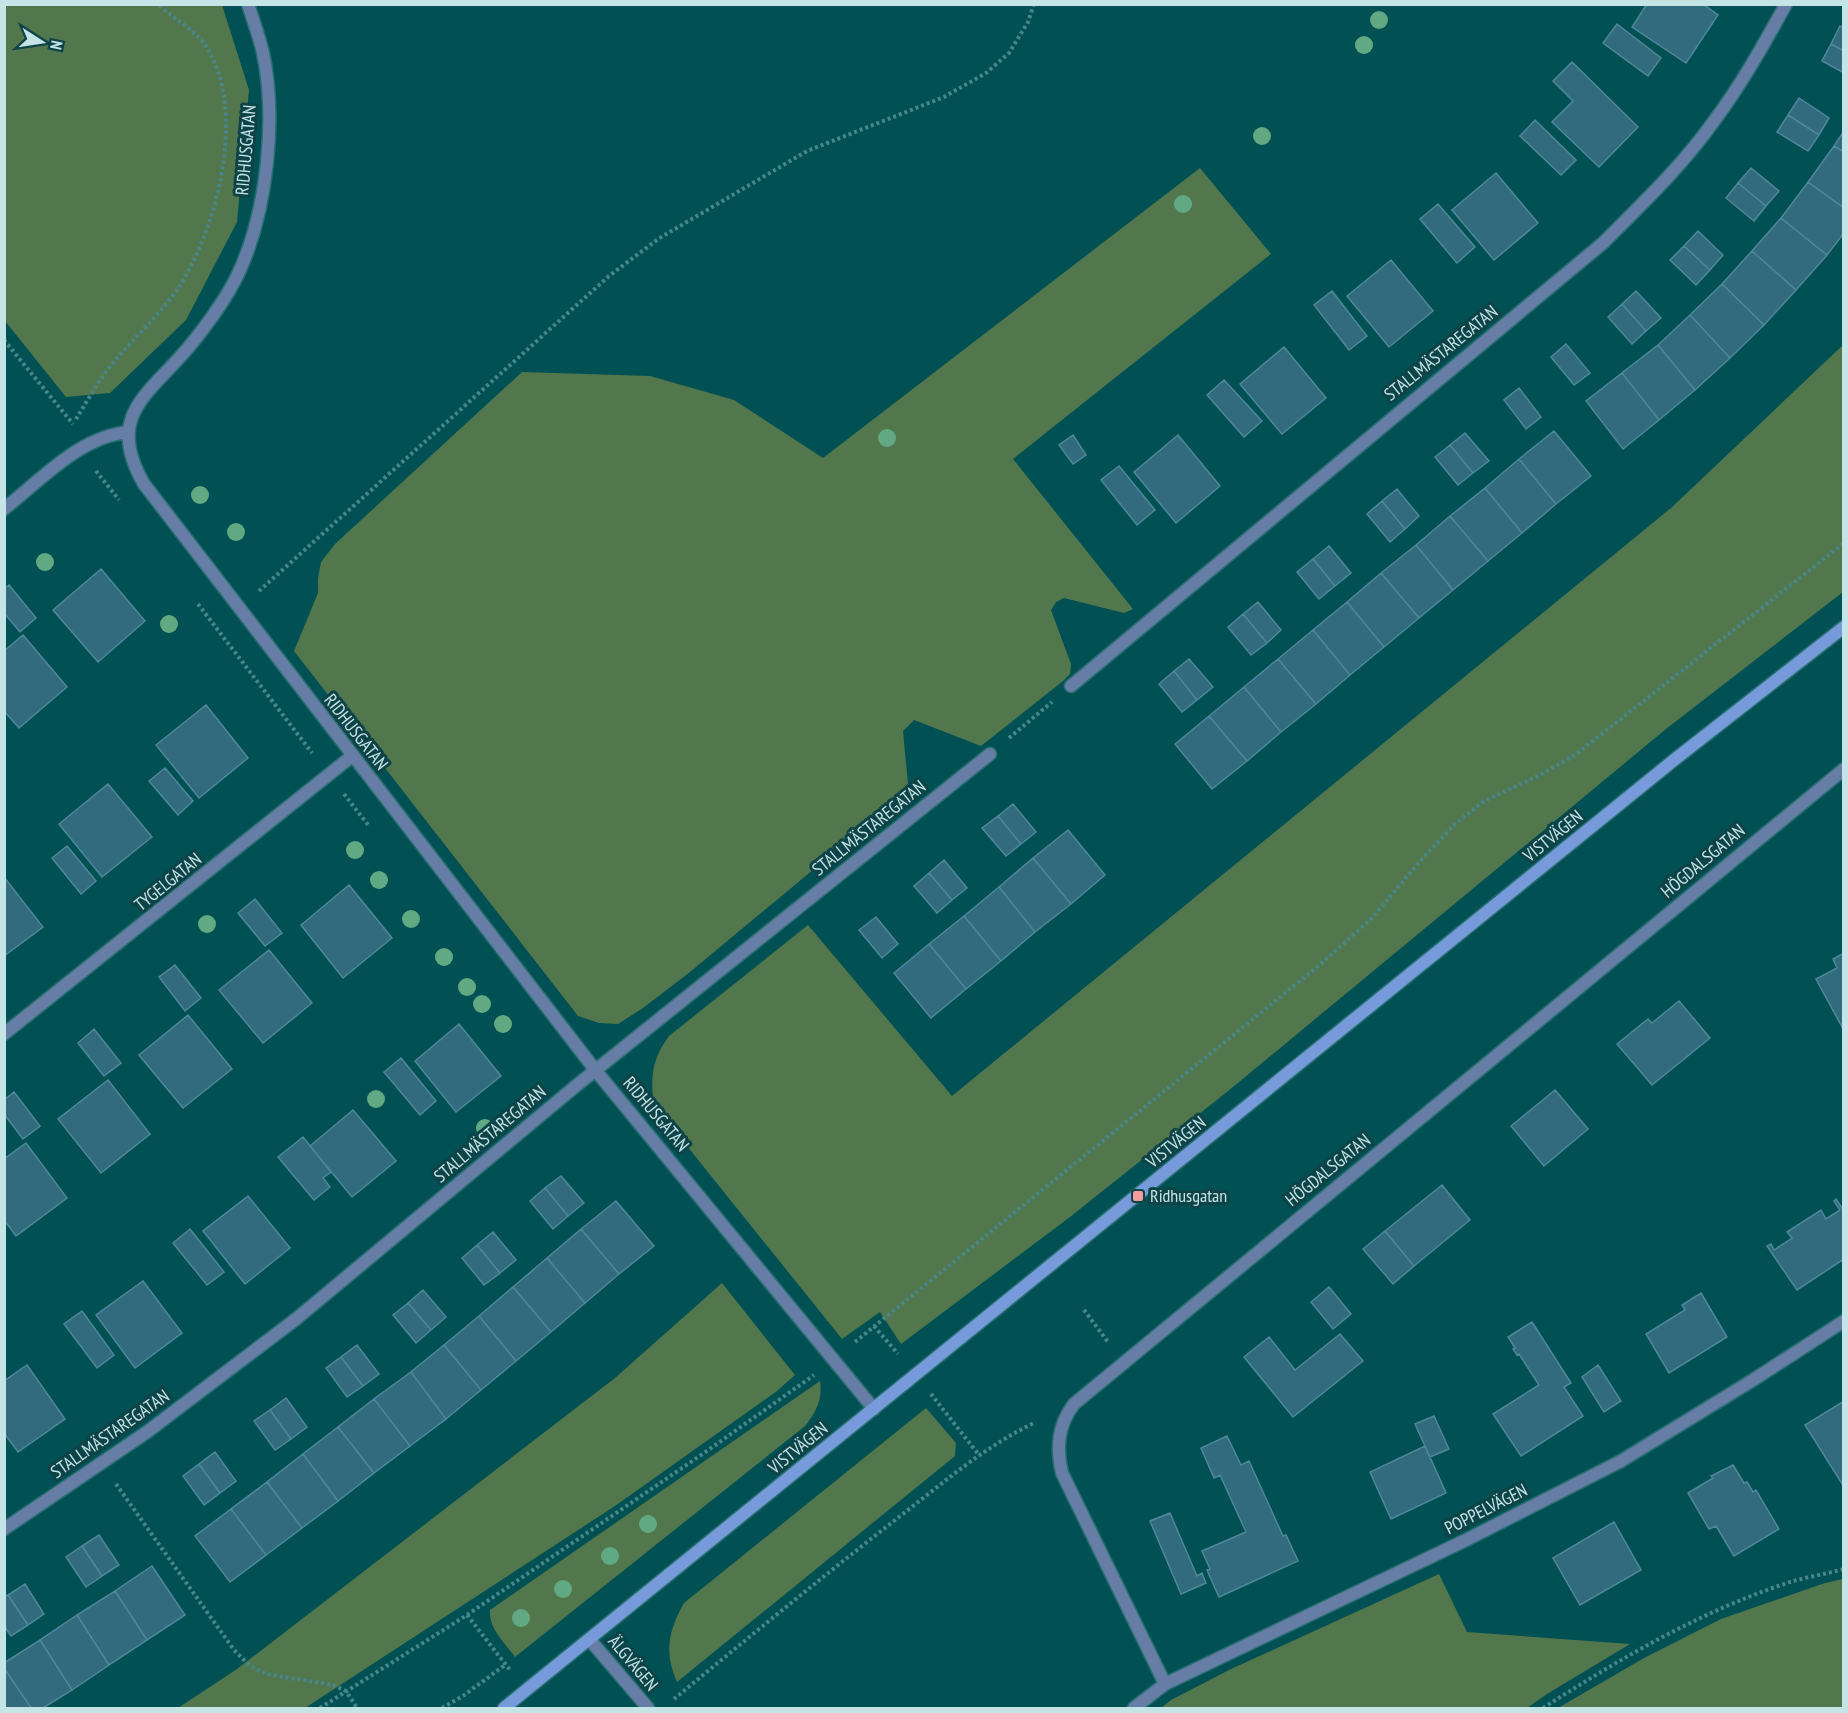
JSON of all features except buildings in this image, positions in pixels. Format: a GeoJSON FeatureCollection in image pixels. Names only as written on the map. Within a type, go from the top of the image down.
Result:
{"type":"FeatureCollection","features":[{"type":"Feature","properties":{"kind":"main road","name":"VISTVÄGEN"},"geometry":{"type":"LineString","coordinates":[[504,1708],[1665,768],[1844,627]]}},
{"type":"Feature","properties":{"kind":"street","name":"RIDHUSGATAN"},"geometry":{"type":"LineString","coordinates":[[248,4],[262,52],[268,93],[265,181],[255,225],[239,272],[215,314],[187,349],[142,397],[133,415],[129,432],[129,454],[144,484],[596,1071],[874,1409]]}},
{"type":"Feature","properties":{"kind":"street","name":"STALLMÄSTAREGATAN"},"geometry":{"type":"LineString","coordinates":[[1071,686],[1603,243],[1662,184],[1714,122],[1761,50],[1786,4]]}},
{"type":"Feature","properties":{"kind":"street"},"geometry":{"type":"LineString","coordinates":[[4,509],[79,449],[99,438],[129,432]]}},
{"type":"Feature","properties":{"kind":"street","name":"STALLMÄSTAREGATAN"},"geometry":{"type":"LineString","coordinates":[[4,1529],[147,1432],[296,1319],[596,1071],[990,754]]}},
{"type":"Feature","properties":{"kind":"street","name":"TYGELGATAN"},"geometry":{"type":"LineString","coordinates":[[4,1034],[352,756]]}},
{"type":"Feature","properties":{"kind":"street","name":"HÖGDALSGATAN"},"geometry":{"type":"LineString","coordinates":[[1165,1684],[1062,1473],[1058,1443],[1065,1417],[1085,1392],[1844,769]]}},
{"type":"Feature","properties":{"kind":"street","name":"POPPELVÄGEN"},"geometry":{"type":"LineString","coordinates":[[1134,1708],[1165,1684],[1466,1540],[1621,1461],[1844,1321]]}},
{"type":"Feature","properties":{"kind":"street","name":"ÄLGVÄGEN"},"geometry":{"type":"LineString","coordinates":[[590,1640],[648,1708]]}},
{"type":"Feature","properties":{"kind":"path"},"geometry":{"type":"LineString","coordinates":[[73,424],[108,370],[177,290],[198,251],[213,213],[222,173],[226,133],[223,93],[215,63],[204,44],[158,4]]}},
{"type":"Feature","properties":{"kind":"path"},"geometry":{"type":"LineString","coordinates":[[239,609],[609,276],[658,239],[807,151],[944,97],[986,73],[1009,53],[1028,22],[1034,4]]}},
{"type":"Feature","properties":{"kind":"path"},"geometry":{"type":"LineString","coordinates":[[4,340],[73,424],[79,449]]}},
{"type":"Feature","properties":{"kind":"path"},"geometry":{"type":"LineString","coordinates":[[320,1708],[467,1615],[704,1454],[810,1378],[1322,963],[1372,918],[1454,825],[1484,801],[1540,775],[1575,755],[1844,543]]}},
{"type":"Feature","properties":{"kind":"path"},"geometry":{"type":"LineString","coordinates":[[990,754],[1071,686]]}},
{"type":"Feature","properties":{"kind":"path"},"geometry":{"type":"LineString","coordinates":[[1084,1310],[1123,1361]]}},
{"type":"Feature","properties":{"kind":"path"},"geometry":{"type":"LineString","coordinates":[[670,1701],[859,1548],[979,1455],[1012,1434],[1036,1423],[1065,1417]]}},
{"type":"Feature","properties":{"kind":"path"},"geometry":{"type":"LineString","coordinates":[[101,1463],[234,1650],[250,1666],[266,1674],[333,1685],[346,1691],[357,1708]]}},
{"type":"Feature","properties":{"kind":"path"},"geometry":{"type":"LineString","coordinates":[[1543,1708],[1666,1634],[1746,1598],[1792,1582],[1844,1569]]}},
{"type":"Feature","properties":{"kind":"path"},"geometry":{"type":"LineString","coordinates":[[467,1615],[526,1691]]}},
{"type":"Feature","properties":{"kind":"path"},"geometry":{"type":"LineString","coordinates":[[442,1708],[463,1696],[505,1665]]}},
{"type":"Feature","properties":{"kind":"green space"},"geometry":{"type":"Polygon","coordinates":[[[4,5],[222,5],[249,90],[237,222],[186,320],[110,393],[66,397],[5,321],[4,5]]]}},
{"type":"Feature","properties":{"kind":"green space"},"geometry":{"type":"Polygon","coordinates":[[[1200,168],[1271,254],[1013,459],[1133,609],[1124,613],[1064,598],[1056,602],[1051,610],[1071,664],[1070,674],[1063,681],[981,746],[914,720],[903,731],[908,784],[903,795],[690,972],[643,1008],[618,1024],[599,1023],[578,1016],[294,651],[318,593],[321,562],[335,544],[522,372],[650,376],[734,400],[823,458],[1200,168]]]}},
{"type":"Feature","properties":{"kind":"green space"},"geometry":{"type":"Polygon","coordinates":[[[1843,345],[1843,592],[1666,729],[1233,1087],[1070,1217],[901,1344],[880,1312],[842,1339],[654,1105],[652,1086],[654,1069],[663,1044],[669,1036],[808,925],[952,1096],[1671,508],[1843,345]]]}},
{"type":"Feature","properties":{"kind":"green space"},"geometry":{"type":"Polygon","coordinates":[[[722,1283],[795,1375],[777,1391],[615,1506],[305,1708],[178,1708],[237,1669],[615,1378],[722,1283]]]}},
{"type":"Feature","properties":{"kind":"green space"},"geometry":{"type":"Polygon","coordinates":[[[820,1381],[818,1405],[805,1426],[515,1657],[494,1629],[490,1610],[820,1381]]]}},
{"type":"Feature","properties":{"kind":"green space"},"geometry":{"type":"Polygon","coordinates":[[[926,1408],[956,1443],[955,1456],[677,1682],[669,1651],[674,1623],[684,1603],[926,1408]]]}},
{"type":"Feature","properties":{"kind":"green space"},"geometry":{"type":"Polygon","coordinates":[[[1439,1574],[1467,1632],[1630,1644],[1527,1708],[1161,1708],[1171,1700],[1229,1670],[1439,1574]]]}},
{"type":"Feature","properties":{"kind":"green space"},"geometry":{"type":"Polygon","coordinates":[[[1843,1579],[1843,1708],[1558,1708],[1644,1658],[1721,1619],[1825,1583],[1843,1579]]]}},
{"type":"Feature","properties":{"kind":"place","name":"Ridhusgatan"},"geometry":{"type":"Point","coordinates":[1138,1196]}}]}
